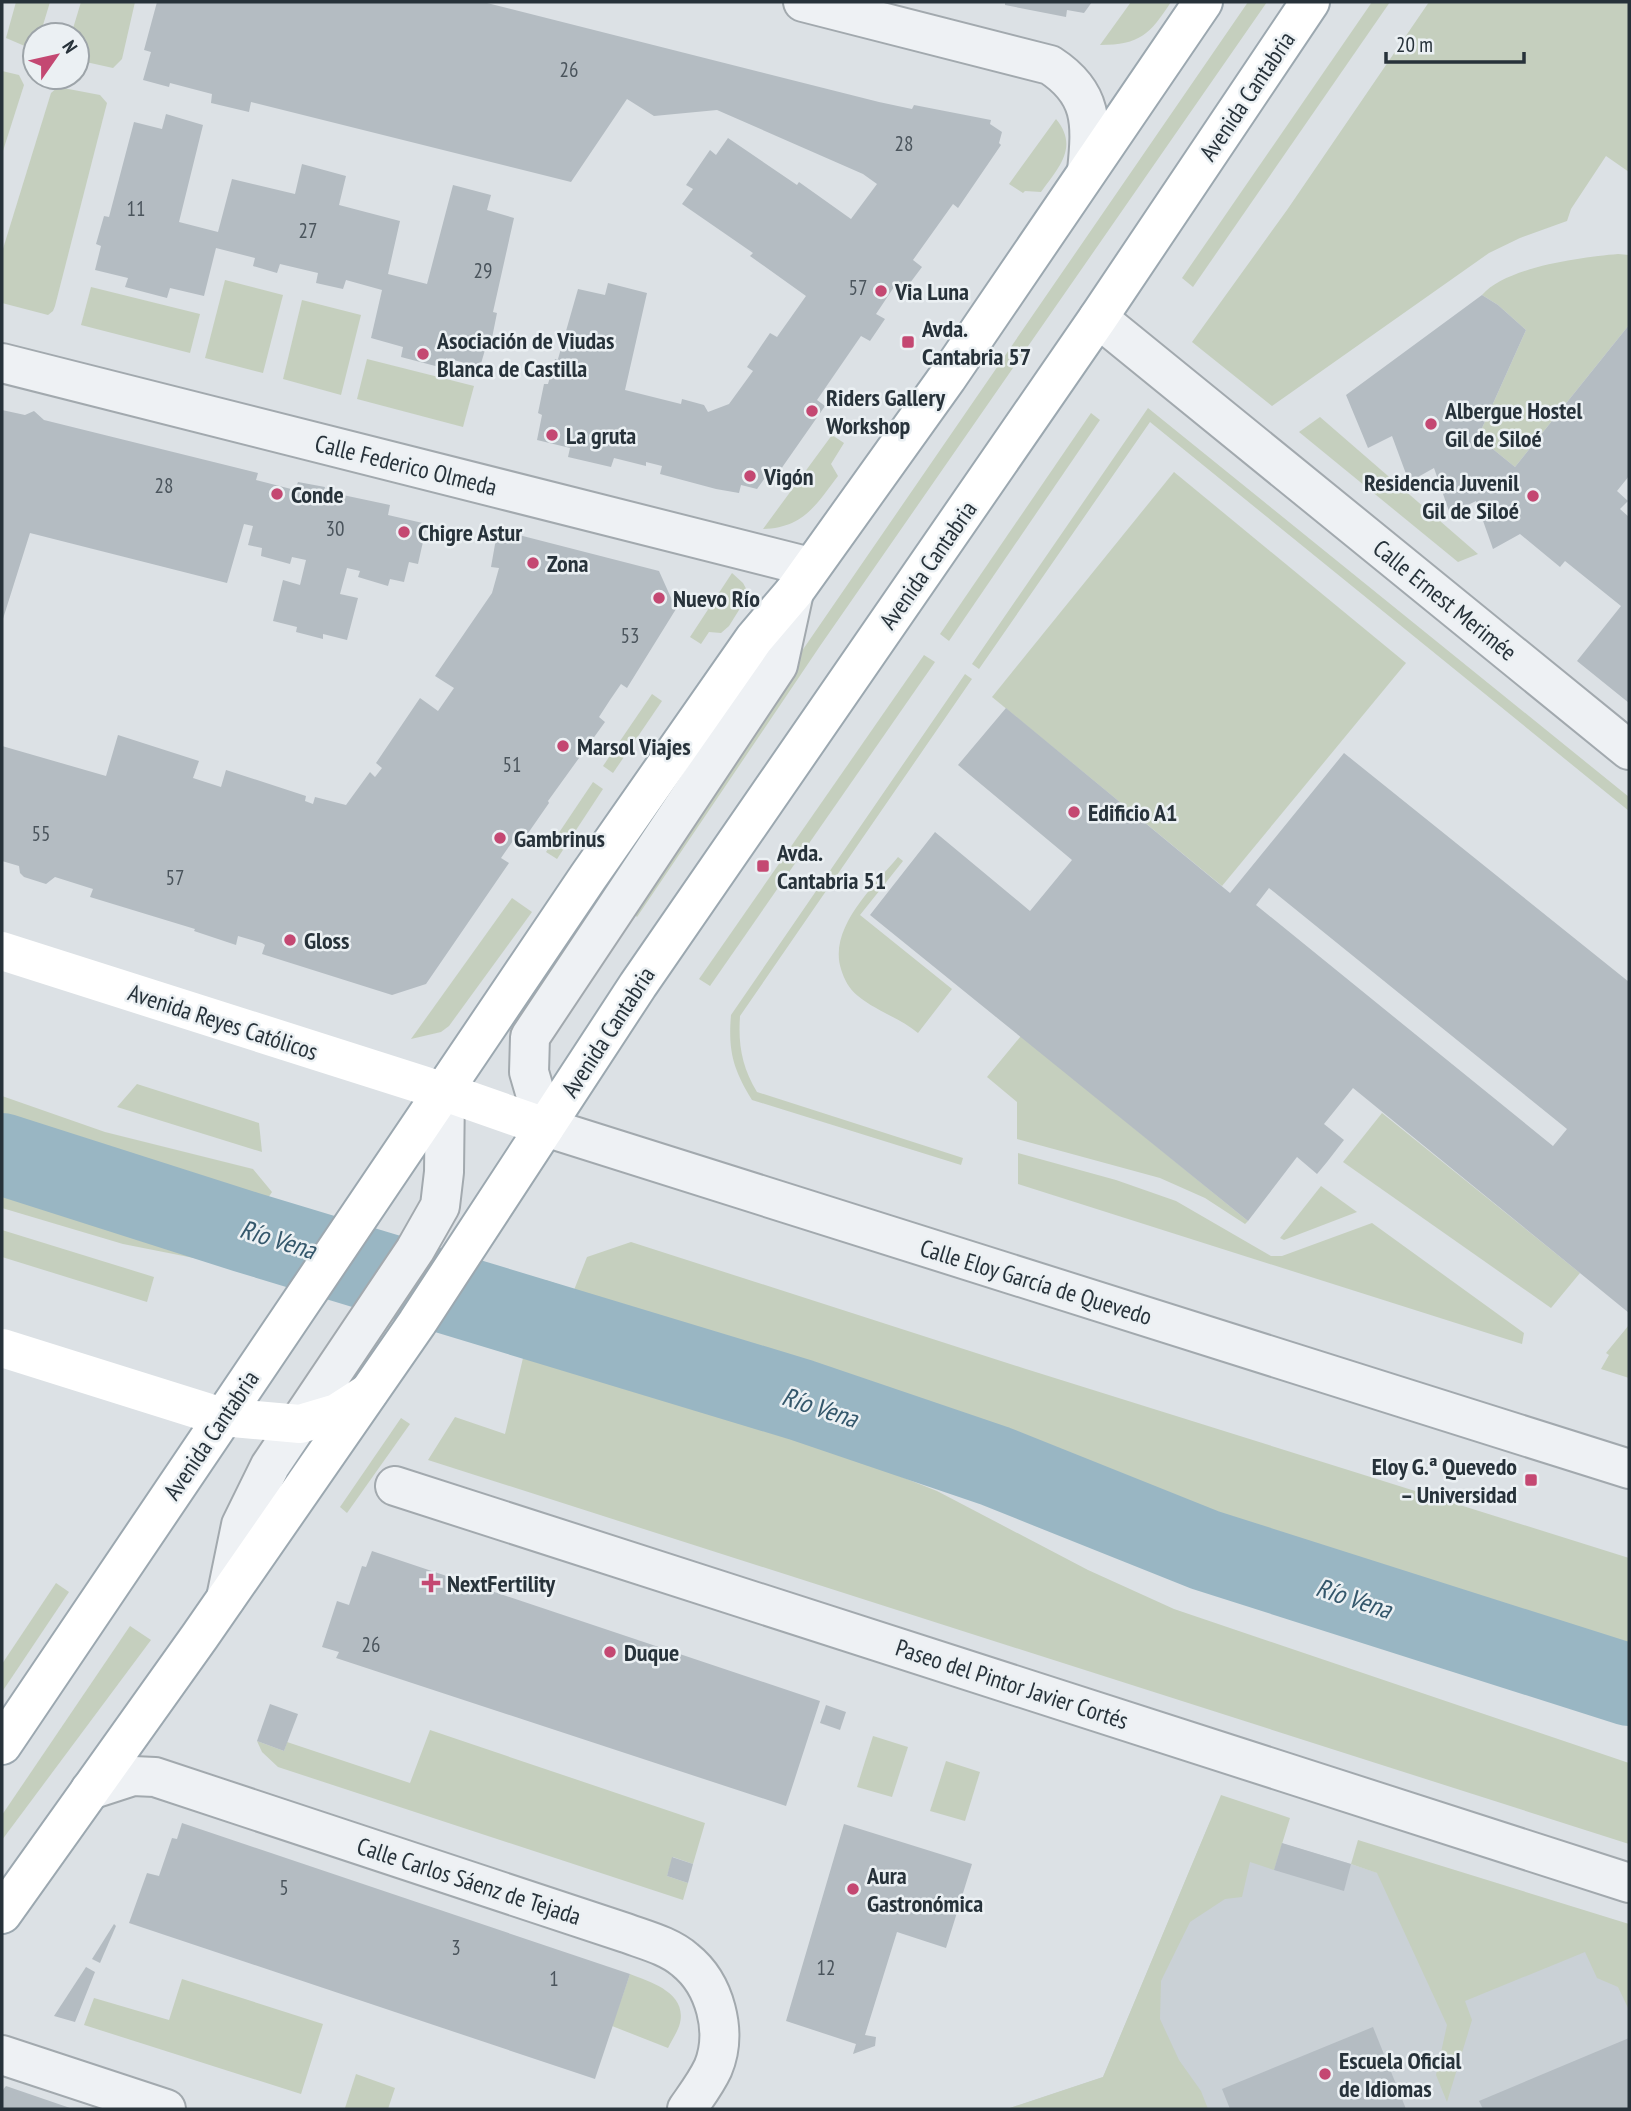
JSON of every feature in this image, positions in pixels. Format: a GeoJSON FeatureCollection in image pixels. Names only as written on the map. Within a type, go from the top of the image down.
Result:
{"type":"FeatureCollection","features":[{"type":"Feature","properties":{"kind":"main road","name":"Avenida Cantabria"},"geometry":{"type":"LineString","coordinates":[[2,1745],[588,877],[754,639],[802,580],[947,378],[1203,2]]}},
{"type":"Feature","properties":{"kind":"main road","name":"Avenida Cantabria"},"geometry":{"type":"LineString","coordinates":[[2,1914],[226,1598],[416,1323],[638,985],[1098,318],[1310,2]]}},
{"type":"Feature","properties":{"kind":"main road","name":"Avenida Reyes Católicos"},"geometry":{"type":"LineString","coordinates":[[2,951],[444,1092]]}},
{"type":"Feature","properties":{"kind":"main road","name":"Calle Eloy García de Quevedo"},"geometry":{"type":"LineString","coordinates":[[444,1092],[545,1127]]}},
{"type":"Feature","properties":{"kind":"main road"},"geometry":{"type":"LineString","coordinates":[[2,1348],[222,1418],[300,1424],[337,1413],[368,1393]]}},
{"type":"Feature","properties":{"kind":"street"},"geometry":{"type":"LineString","coordinates":[[803,2],[1050,65],[1068,76],[1080,92],[1087,113],[1090,140],[1087,171]]}},
{"type":"Feature","properties":{"kind":"street","name":"Calle Ernest Merimée"},"geometry":{"type":"LineString","coordinates":[[1098,318],[1629,750]]}},
{"type":"Feature","properties":{"kind":"street","name":"Calle Federico Olmeda"},"geometry":{"type":"LineString","coordinates":[[2,363],[802,580]]}},
{"type":"Feature","properties":{"kind":"street","name":"Avenida Cantabria"},"geometry":{"type":"LineString","coordinates":[[545,1127],[529,1072],[530,1037],[778,665],[802,580]]}},
{"type":"Feature","properties":{"kind":"street","name":"Avenida Cantabria"},"geometry":{"type":"LineString","coordinates":[[226,1598],[241,1525],[270,1466],[422,1238],[440,1206],[444,1172],[444,1092]]}},
{"type":"Feature","properties":{"kind":"street","name":"Calle Eloy García de Quevedo"},"geometry":{"type":"LineString","coordinates":[[545,1127],[1629,1469]]}},
{"type":"Feature","properties":{"kind":"street","name":"Paseo del Pintor Javier Cortés"},"geometry":{"type":"LineString","coordinates":[[395,1486],[1629,1884]]}},
{"type":"Feature","properties":{"kind":"street","name":"Calle Carlos Sáenz de Tejada"},"geometry":{"type":"LineString","coordinates":[[90,1790],[133,1776],[155,1777],[626,1933],[683,1958],[694,1968],[712,1997],[719,2037],[718,2054],[712,2069],[687,2109]]}},
{"type":"Feature","properties":{"kind":"street"},"geometry":{"type":"LineString","coordinates":[[2,2055],[166,2109]]}},
{"type":"Feature","properties":{"kind":"shaded area"},"geometry":{"type":"Polygon","coordinates":[[[1210,1822],[1351,1864],[1629,1957],[1629,2109],[1007,2109],[1103,2077],[1210,1822]]]}},
{"type":"Feature","properties":{"kind":"green space"},"geometry":{"type":"Polygon","coordinates":[[[16,2],[50,2],[44,21],[21,21],[21,44],[6,38],[16,2]]]}},
{"type":"Feature","properties":{"kind":"green space"},"geometry":{"type":"Polygon","coordinates":[[[81,2],[135,2],[122,59],[113,68],[91,63],[91,21],[75,21],[81,2]]]}},
{"type":"Feature","properties":{"kind":"green space"},"geometry":{"type":"Polygon","coordinates":[[[1131,2],[1171,2],[1143,36],[1125,43],[1100,45],[1131,2]]]}},
{"type":"Feature","properties":{"kind":"green space"},"geometry":{"type":"Polygon","coordinates":[[[1248,2],[1267,2],[820,646],[637,917],[626,907],[1248,2]]]}},
{"type":"Feature","properties":{"kind":"green space"},"geometry":{"type":"Polygon","coordinates":[[[1372,2],[1390,2],[1193,287],[1182,278],[1372,2]]]}},
{"type":"Feature","properties":{"kind":"green space"},"geometry":{"type":"Polygon","coordinates":[[[1429,2],[1629,2],[1629,172],[1606,156],[1571,209],[1567,221],[1520,238],[1489,253],[1272,406],[1192,342],[1287,210],[1429,2]]]}},
{"type":"Feature","properties":{"kind":"green space"},"geometry":{"type":"Polygon","coordinates":[[[2,71],[19,75],[22,91],[2,154],[2,71]]]}},
{"type":"Feature","properties":{"kind":"green space"},"geometry":{"type":"Polygon","coordinates":[[[79,91],[100,95],[107,103],[55,306],[48,315],[2,303],[2,252],[51,93],[79,91]]]}},
{"type":"Feature","properties":{"kind":"green space"},"geometry":{"type":"Polygon","coordinates":[[[1056,119],[1066,139],[1064,157],[1041,192],[1023,193],[1009,184],[1056,119]]]}},
{"type":"Feature","properties":{"kind":"green space"},"geometry":{"type":"Polygon","coordinates":[[[1629,255],[1629,325],[1515,467],[1478,437],[1526,330],[1498,305],[1482,295],[1493,285],[1526,271],[1565,261],[1629,255]]]}},
{"type":"Feature","properties":{"kind":"green space"},"geometry":{"type":"Polygon","coordinates":[[[225,280],[283,295],[263,373],[205,358],[225,280]]]}},
{"type":"Feature","properties":{"kind":"green space"},"geometry":{"type":"Polygon","coordinates":[[[91,287],[200,314],[190,353],[81,325],[91,287]]]}},
{"type":"Feature","properties":{"kind":"green space"},"geometry":{"type":"Polygon","coordinates":[[[302,300],[361,315],[341,395],[283,379],[302,300]]]}},
{"type":"Feature","properties":{"kind":"green space"},"geometry":{"type":"Polygon","coordinates":[[[367,359],[474,386],[463,427],[357,399],[367,359]]]}},
{"type":"Feature","properties":{"kind":"green space"},"geometry":{"type":"Polygon","coordinates":[[[1148,408],[1629,797],[1629,811],[1150,422],[979,669],[972,664],[1148,408]]]}},
{"type":"Feature","properties":{"kind":"green space"},"geometry":{"type":"Polygon","coordinates":[[[1091,413],[1100,420],[949,641],[940,634],[1091,413]]]}},
{"type":"Feature","properties":{"kind":"green space"},"geometry":{"type":"Polygon","coordinates":[[[1320,417],[1478,554],[1458,562],[1299,432],[1320,417]]]}},
{"type":"Feature","properties":{"kind":"green space"},"geometry":{"type":"Polygon","coordinates":[[[832,435],[844,443],[831,464],[838,476],[815,505],[799,519],[777,528],[763,529],[832,435]]]}},
{"type":"Feature","properties":{"kind":"green space"},"geometry":{"type":"Polygon","coordinates":[[[1174,472],[1406,663],[1222,886],[992,697],[1174,472]]]}},
{"type":"Feature","properties":{"kind":"green space"},"geometry":{"type":"Polygon","coordinates":[[[732,573],[743,583],[749,594],[729,626],[721,633],[709,632],[701,644],[690,637],[732,573]]]}},
{"type":"Feature","properties":{"kind":"green space"},"geometry":{"type":"Polygon","coordinates":[[[924,655],[935,662],[710,986],[699,979],[924,655]]]}},
{"type":"Feature","properties":{"kind":"green space"},"geometry":{"type":"Polygon","coordinates":[[[965,674],[972,679],[740,1016],[745,1065],[757,1092],[963,1158],[961,1165],[752,1100],[733,1059],[730,1028],[731,1015],[965,674]]]}},
{"type":"Feature","properties":{"kind":"green space"},"geometry":{"type":"Polygon","coordinates":[[[652,694],[662,701],[613,773],[603,766],[652,694]]]}},
{"type":"Feature","properties":{"kind":"green space"},"geometry":{"type":"Polygon","coordinates":[[[593,782],[603,789],[557,859],[546,852],[593,782]]]}},
{"type":"Feature","properties":{"kind":"green space"},"geometry":{"type":"Polygon","coordinates":[[[898,857],[903,861],[860,915],[952,989],[918,1033],[872,1006],[849,987],[841,969],[839,954],[841,938],[856,908],[898,857]]]}},
{"type":"Feature","properties":{"kind":"green space"},"geometry":{"type":"Polygon","coordinates":[[[512,898],[532,912],[449,1026],[441,1032],[411,1039],[512,898]]]}},
{"type":"Feature","properties":{"kind":"green space"},"geometry":{"type":"Polygon","coordinates":[[[1021,1036],[1248,1221],[1245,1224],[1205,1198],[1160,1178],[1017,1139],[1017,1102],[987,1077],[1021,1036]]]}},
{"type":"Feature","properties":{"kind":"green space"},"geometry":{"type":"Polygon","coordinates":[[[137,1084],[259,1123],[262,1152],[117,1107],[137,1084]]]}},
{"type":"Feature","properties":{"kind":"green space"},"geometry":{"type":"Polygon","coordinates":[[[2,1096],[105,1132],[253,1169],[272,1192],[224,1264],[123,1244],[2,1208],[2,1096]]]}},
{"type":"Feature","properties":{"kind":"green space"},"geometry":{"type":"Polygon","coordinates":[[[1382,1113],[1580,1273],[1551,1308],[1343,1162],[1382,1113]]]}},
{"type":"Feature","properties":{"kind":"green space"},"geometry":{"type":"Polygon","coordinates":[[[1018,1153],[1116,1180],[1176,1201],[1271,1256],[1282,1256],[1372,1223],[1524,1333],[1522,1344],[1018,1184],[1018,1153]]]}},
{"type":"Feature","properties":{"kind":"green space"},"geometry":{"type":"Polygon","coordinates":[[[1321,1186],[1357,1212],[1284,1240],[1280,1238],[1321,1186]]]}},
{"type":"Feature","properties":{"kind":"green space"},"geometry":{"type":"Polygon","coordinates":[[[2,1230],[154,1277],[147,1302],[2,1257],[2,1230]]]}},
{"type":"Feature","properties":{"kind":"green space"},"geometry":{"type":"Polygon","coordinates":[[[631,1242],[1629,1558],[1629,1647],[533,1298],[546,1280],[574,1290],[587,1257],[631,1242]]]}},
{"type":"Feature","properties":{"kind":"green space"},"geometry":{"type":"Polygon","coordinates":[[[1629,1325],[1629,1378],[1601,1369],[1609,1355],[1606,1353],[1629,1325]]]}},
{"type":"Feature","properties":{"kind":"green space"},"geometry":{"type":"Polygon","coordinates":[[[523,1358],[854,1458],[937,1491],[1088,1570],[1174,1609],[1629,1763],[1629,1844],[428,1460],[455,1417],[505,1434],[523,1358]]]}},
{"type":"Feature","properties":{"kind":"green space"},"geometry":{"type":"Polygon","coordinates":[[[401,1418],[410,1424],[347,1513],[340,1507],[401,1418]]]}},
{"type":"Feature","properties":{"kind":"green space"},"geometry":{"type":"Polygon","coordinates":[[[56,1583],[69,1592],[2,1692],[2,1664],[56,1583]]]}},
{"type":"Feature","properties":{"kind":"green space"},"geometry":{"type":"Polygon","coordinates":[[[130,1626],[151,1640],[2,1840],[2,1815],[130,1626]]]}},
{"type":"Feature","properties":{"kind":"green space"},"geometry":{"type":"Polygon","coordinates":[[[430,1730],[705,1823],[693,1864],[673,1857],[667,1876],[688,1883],[683,1900],[278,1767],[262,1752],[257,1741],[284,1751],[287,1742],[410,1783],[430,1730]]]}},
{"type":"Feature","properties":{"kind":"green space"},"geometry":{"type":"Polygon","coordinates":[[[873,1736],[908,1747],[892,1797],[857,1787],[873,1736]]]}},
{"type":"Feature","properties":{"kind":"green space"},"geometry":{"type":"Polygon","coordinates":[[[946,1761],[980,1772],[965,1821],[930,1811],[946,1761]]]}},
{"type":"Feature","properties":{"kind":"green space"},"geometry":{"type":"Polygon","coordinates":[[[1221,1795],[1290,1818],[1274,1870],[1250,1862],[1242,1897],[1225,1899],[1190,1922],[1161,1981],[1160,2019],[1179,2060],[1201,2091],[1208,2109],[1007,2109],[1103,2077],[1221,1795]]]}},
{"type":"Feature","properties":{"kind":"green space"},"geometry":{"type":"Polygon","coordinates":[[[1358,1840],[1629,1924],[1629,2010],[1618,1987],[1597,1978],[1585,1952],[1465,2001],[1472,2020],[1447,2102],[1436,2075],[1447,2025],[1377,1873],[1351,1864],[1358,1840]]]}},
{"type":"Feature","properties":{"kind":"green space"},"geometry":{"type":"Polygon","coordinates":[[[630,1974],[666,1990],[678,2004],[680,2023],[668,2048],[612,2026],[630,1974]]]}},
{"type":"Feature","properties":{"kind":"green space"},"geometry":{"type":"Polygon","coordinates":[[[182,1979],[323,2024],[301,2094],[84,2025],[94,1998],[169,2020],[182,1979]]]}},
{"type":"Feature","properties":{"kind":"green space"},"geometry":{"type":"Polygon","coordinates":[[[356,2074],[395,2088],[388,2109],[345,2108],[356,2074]]]}},
{"type":"Feature","properties":{"kind":"building"},"geometry":{"type":"Polygon","coordinates":[[[157,2],[483,2],[879,102],[912,109],[914,105],[991,120],[990,124],[1002,132],[999,143],[1001,145],[958,208],[953,204],[913,260],[922,267],[907,287],[898,281],[876,314],[885,319],[870,341],[861,336],[817,400],[825,406],[774,479],[767,475],[757,489],[741,485],[739,493],[660,474],[662,466],[646,462],[646,466],[614,458],[611,467],[568,457],[570,448],[537,440],[542,415],[538,413],[544,384],[548,384],[555,359],[558,359],[578,289],[605,295],[608,283],[647,293],[625,390],[681,404],[682,399],[704,405],[708,412],[729,404],[753,371],[747,367],[770,333],[777,337],[806,296],[750,256],[753,253],[682,204],[693,189],[686,185],[710,150],[716,155],[728,138],[797,185],[799,182],[851,219],[877,184],[863,174],[717,110],[654,116],[627,99],[571,182],[251,102],[249,112],[211,103],[212,94],[170,83],[169,87],[143,80],[151,52],[144,50],[157,2]]]}},
{"type":"Feature","properties":{"kind":"building"},"geometry":{"type":"Polygon","coordinates":[[[1005,2],[1092,2],[1084,13],[1067,10],[1066,17],[1005,5],[1005,2]]]}},
{"type":"Feature","properties":{"kind":"building"},"geometry":{"type":"Polygon","coordinates":[[[166,114],[203,125],[179,222],[218,232],[232,179],[295,194],[302,164],[346,176],[339,205],[400,221],[388,274],[427,284],[453,185],[491,195],[487,210],[514,218],[493,312],[497,313],[491,343],[487,343],[480,367],[446,358],[443,368],[401,357],[403,347],[371,338],[382,290],[346,280],[343,289],[316,283],[318,273],[280,264],[277,273],[253,266],[255,258],[216,248],[204,296],[170,288],[167,298],[125,287],[128,278],[95,270],[101,246],[96,244],[104,216],[109,217],[134,122],[162,129],[166,114]]]}},
{"type":"Feature","properties":{"kind":"building","name":"Residencia Juvenil Gil de Siloé"},"geometry":{"type":"Polygon","coordinates":[[[1482,295],[1498,305],[1526,330],[1478,437],[1515,467],[1629,325],[1629,476],[1617,491],[1628,501],[1620,509],[1629,517],[1629,703],[1577,661],[1621,606],[1565,561],[1560,567],[1520,534],[1493,549],[1476,501],[1450,514],[1434,468],[1409,482],[1392,436],[1368,448],[1346,395],[1482,295]]]}},
{"type":"Feature","properties":{"kind":"building"},"geometry":{"type":"Polygon","coordinates":[[[2,410],[25,415],[34,411],[44,420],[258,473],[256,480],[295,490],[298,482],[325,487],[324,491],[390,505],[388,515],[427,524],[418,564],[409,562],[404,582],[390,579],[388,586],[358,577],[360,571],[347,568],[340,594],[358,598],[347,640],[323,634],[323,639],[296,632],[297,627],[273,621],[283,580],[300,585],[306,560],[292,557],[290,564],[261,556],[262,548],[248,545],[253,526],[244,524],[227,583],[30,533],[2,622],[2,410]]]}},
{"type":"Feature","properties":{"kind":"building"},"geometry":{"type":"Polygon","coordinates":[[[497,533],[515,537],[515,534],[659,571],[676,609],[627,688],[621,684],[610,700],[599,717],[605,722],[524,839],[517,835],[501,858],[509,863],[426,984],[392,995],[262,954],[265,945],[262,943],[238,936],[236,945],[194,931],[195,929],[90,897],[93,889],[55,877],[46,884],[24,877],[19,866],[2,861],[2,746],[106,776],[118,735],[199,761],[193,778],[221,787],[226,770],[306,796],[305,801],[313,804],[315,797],[346,805],[370,772],[375,777],[382,768],[376,763],[420,698],[438,711],[454,688],[435,676],[492,593],[499,568],[491,567],[497,533]]]}},
{"type":"Feature","properties":{"kind":"building"},"geometry":{"type":"Polygon","coordinates":[[[1006,708],[1230,893],[1344,753],[1629,982],[1629,1313],[1353,1088],[1324,1124],[1344,1140],[1327,1162],[1317,1174],[1297,1157],[1248,1221],[870,915],[935,832],[1030,911],[1072,860],[958,765],[1006,708]],[[1269,888],[1256,905],[1553,1146],[1567,1129],[1269,888]]]}},
{"type":"Feature","properties":{"kind":"building"},"geometry":{"type":"Polygon","coordinates":[[[372,1551],[820,1701],[786,1806],[336,1658],[339,1652],[322,1647],[337,1601],[349,1605],[362,1566],[366,1567],[372,1551]]]}},
{"type":"Feature","properties":{"kind":"building"},"geometry":{"type":"Polygon","coordinates":[[[270,1704],[298,1714],[284,1751],[257,1741],[270,1704]]]}},
{"type":"Feature","properties":{"kind":"building"},"geometry":{"type":"Polygon","coordinates":[[[826,1705],[846,1712],[840,1730],[820,1723],[826,1705]]]}},
{"type":"Feature","properties":{"kind":"building"},"geometry":{"type":"Polygon","coordinates":[[[182,1823],[630,1974],[595,2079],[129,1923],[147,1873],[159,1876],[172,1838],[177,1839],[182,1823]]]}},
{"type":"Feature","properties":{"kind":"building"},"geometry":{"type":"Polygon","coordinates":[[[844,1824],[972,1864],[946,1948],[897,1932],[865,2035],[876,2037],[875,2046],[853,2054],[856,2044],[786,2021],[844,1824]]]}},
{"type":"Feature","properties":{"kind":"building"},"geometry":{"type":"Polygon","coordinates":[[[1282,1843],[1351,1864],[1344,1891],[1274,1870],[1282,1843]]]}},
{"type":"Feature","properties":{"kind":"building"},"geometry":{"type":"Polygon","coordinates":[[[672,1857],[693,1864],[688,1883],[667,1876],[672,1857]]]}},
{"type":"Feature","properties":{"kind":"building"},"geometry":{"type":"Polygon","coordinates":[[[114,1924],[116,1926],[100,1963],[92,1959],[114,1924]]]}},
{"type":"Feature","properties":{"kind":"building"},"geometry":{"type":"Polygon","coordinates":[[[86,1967],[95,1972],[75,2022],[54,2016],[86,1967]]]}},
{"type":"Feature","properties":{"kind":"building","name":"Escuela Oficial de Idiomas"},"geometry":{"type":"Polygon","coordinates":[[[1373,2027],[1406,2109],[1230,2109],[1222,2089],[1373,2027]]]}},
{"type":"Feature","properties":{"kind":"building"},"geometry":{"type":"Polygon","coordinates":[[[1629,2038],[1629,2109],[1483,2109],[1479,2101],[1629,2038]]]}},
{"type":"Feature","properties":{"kind":"building"},"geometry":{"type":"Polygon","coordinates":[[[6,2086],[73,2109],[2,2109],[2,2091],[6,2086]]]}},
{"type":"Feature","properties":{"kind":"waterway","name":"Río Vena"},"geometry":{"type":"LineString","coordinates":[[2,1154],[246,1232],[801,1400],[995,1466],[1205,1550],[1629,1685]]}},
{"type":"Feature","properties":{"kind":"place","name":"Via Luna"},"geometry":{"type":"Point","coordinates":[881,291]}},
{"type":"Feature","properties":{"kind":"place","name":"Avda. Cantabria 57"},"geometry":{"type":"Point","coordinates":[908,342]}},
{"type":"Feature","properties":{"kind":"place","name":"Asociación de Viudas Blanca de Castilla"},"geometry":{"type":"Point","coordinates":[423,354]}},
{"type":"Feature","properties":{"kind":"place","name":"Riders Gallery Workshop"},"geometry":{"type":"Point","coordinates":[812,411]}},
{"type":"Feature","properties":{"kind":"place","name":"Albergue Hostel Gil de Siloé"},"geometry":{"type":"Point","coordinates":[1431,424]}},
{"type":"Feature","properties":{"kind":"place","name":"La gruta"},"geometry":{"type":"Point","coordinates":[552,435]}},
{"type":"Feature","properties":{"kind":"place","name":"Vigón"},"geometry":{"type":"Point","coordinates":[750,476]}},
{"type":"Feature","properties":{"kind":"place","name":"Conde"},"geometry":{"type":"Point","coordinates":[277,494]}},
{"type":"Feature","properties":{"kind":"place","name":"Residencia Juvenil Gil de Siloé"},"geometry":{"type":"Point","coordinates":[1533,496]}},
{"type":"Feature","properties":{"kind":"place","name":"Chigre Astur"},"geometry":{"type":"Point","coordinates":[404,532]}},
{"type":"Feature","properties":{"kind":"place","name":"Zona"},"geometry":{"type":"Point","coordinates":[533,563]}},
{"type":"Feature","properties":{"kind":"place","name":"Nuevo Río"},"geometry":{"type":"Point","coordinates":[659,598]}},
{"type":"Feature","properties":{"kind":"place","name":"Marsol Viajes"},"geometry":{"type":"Point","coordinates":[563,746]}},
{"type":"Feature","properties":{"kind":"place","name":"Edificio A1"},"geometry":{"type":"Point","coordinates":[1074,812]}},
{"type":"Feature","properties":{"kind":"place","name":"Gambrinus"},"geometry":{"type":"Point","coordinates":[500,838]}},
{"type":"Feature","properties":{"kind":"place","name":"Avda. Cantabria 51"},"geometry":{"type":"Point","coordinates":[763,866]}},
{"type":"Feature","properties":{"kind":"place","name":"Gloss"},"geometry":{"type":"Point","coordinates":[290,940]}},
{"type":"Feature","properties":{"kind":"place","name":"Eloy G.ª Quevedo – Universidad"},"geometry":{"type":"Point","coordinates":[1531,1480]}},
{"type":"Feature","properties":{"kind":"place","name":"NextFertility"},"geometry":{"type":"Point","coordinates":[431,1583]}},
{"type":"Feature","properties":{"kind":"place","name":"Duque"},"geometry":{"type":"Point","coordinates":[610,1652]}},
{"type":"Feature","properties":{"kind":"place","name":"Aura Gastronómica"},"geometry":{"type":"Point","coordinates":[853,1889]}},
{"type":"Feature","properties":{"kind":"place","name":"Escuela Oficial de Idiomas"},"geometry":{"type":"Point","coordinates":[1325,2074]}}]}
